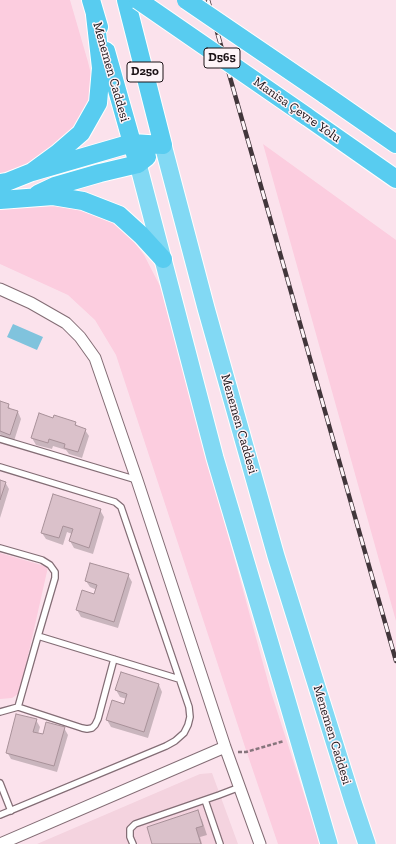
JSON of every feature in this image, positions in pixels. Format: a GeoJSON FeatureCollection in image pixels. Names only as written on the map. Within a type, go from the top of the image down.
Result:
{"type":"FeatureCollection","features":[{"type":"Feature","properties":{"kind":"highway","name":"Menemen Caddesi"},"geometry":{"type":"LineString","coordinates":[[126,0],[163,145]]}},
{"type":"Feature","properties":{"kind":"highway","name":"Manisa Çevre Yolu"},"geometry":{"type":"LineString","coordinates":[[138,0],[396,179]]}},
{"type":"Feature","properties":{"kind":"highway","name":"D565"},"geometry":{"type":"LineString","coordinates":[[186,0],[396,144]]}},
{"type":"Feature","properties":{"kind":"highway","name":"Menemen Caddesi"},"geometry":{"type":"LineString","coordinates":[[93,8],[132,144]]}},
{"type":"Feature","properties":{"kind":"highway"},"geometry":{"type":"LineString","coordinates":[[32,172],[58,153],[81,133],[98,103],[100,68],[93,8]]}},
{"type":"Feature","properties":{"kind":"highway"},"geometry":{"type":"LineString","coordinates":[[0,183],[8,182],[32,172],[132,144],[163,145]]}},
{"type":"Feature","properties":{"kind":"highway","name":"D250"},"geometry":{"type":"LineString","coordinates":[[132,144],[138,164]]}},
{"type":"Feature","properties":{"kind":"highway"},"geometry":{"type":"LineString","coordinates":[[30,198],[55,186],[138,164],[163,145]]}},
{"type":"Feature","properties":{"kind":"highway"},"geometry":{"type":"LineString","coordinates":[[0,200],[53,196],[83,201],[119,216],[141,235],[163,259]]}},
{"type":"Feature","properties":{"kind":"main road","name":"Menemen Caddesi"},"geometry":{"type":"LineString","coordinates":[[163,145],[206,308],[276,556],[352,802],[367,844]]}},
{"type":"Feature","properties":{"kind":"main road"},"geometry":{"type":"LineString","coordinates":[[138,164],[215,458],[329,844]]}},
{"type":"Feature","properties":{"kind":"street"},"geometry":{"type":"LineString","coordinates":[[0,288],[31,303],[66,323],[80,337],[95,358],[138,480],[225,747],[260,844]]}},
{"type":"Feature","properties":{"kind":"street"},"geometry":{"type":"LineString","coordinates":[[0,844],[225,747]]}},
{"type":"Feature","properties":{"kind":"lane"},"geometry":{"type":"LineString","coordinates":[[0,439],[138,480]]}},
{"type":"Feature","properties":{"kind":"lane"},"geometry":{"type":"LineString","coordinates":[[0,467],[115,502],[121,507],[189,707],[190,717],[184,733],[175,741],[0,815]]}},
{"type":"Feature","properties":{"kind":"lane"},"geometry":{"type":"LineString","coordinates":[[0,548],[42,560],[50,565],[55,572],[55,578],[18,707]]}},
{"type":"Feature","properties":{"kind":"lane"},"geometry":{"type":"LineString","coordinates":[[38,636],[179,679]]}},
{"type":"Feature","properties":{"kind":"lane"},"geometry":{"type":"LineString","coordinates":[[0,712],[18,707],[82,728],[92,728],[98,720],[114,659]]}},
{"type":"Feature","properties":{"kind":"lane"},"geometry":{"type":"LineString","coordinates":[[0,782],[11,811]]}},
{"type":"Feature","properties":{"kind":"lane"},"geometry":{"type":"LineString","coordinates":[[133,844],[130,836],[130,829],[135,824],[205,800],[240,786]]}},
{"type":"Feature","properties":{"kind":"lane"},"geometry":{"type":"LineString","coordinates":[[205,800],[220,844]]}},
{"type":"Feature","properties":{"kind":"path"},"geometry":{"type":"LineString","coordinates":[[225,747],[238,752],[246,752],[297,736]]}},
{"type":"Feature","properties":{"kind":"shaded area"},"geometry":{"type":"Polygon","coordinates":[[[0,0],[70,0],[98,103],[81,133],[0,183],[0,0]]]}},
{"type":"Feature","properties":{"kind":"shaded area"},"geometry":{"type":"Polygon","coordinates":[[[263,144],[396,240],[396,621],[263,144]]]}},
{"type":"Feature","properties":{"kind":"shaded area"},"geometry":{"type":"Polygon","coordinates":[[[75,203],[117,224],[132,239],[144,255],[160,286],[270,689],[320,844],[278,844],[116,355],[95,320],[68,295],[0,264],[0,209],[75,203]]]}},
{"type":"Feature","properties":{"kind":"shaded area"},"geometry":{"type":"Polygon","coordinates":[[[0,553],[48,567],[21,687],[18,694],[12,698],[0,699],[0,553]]]}},
{"type":"Feature","properties":{"kind":"shaded area"},"geometry":{"type":"Polygon","coordinates":[[[212,773],[238,844],[37,844],[200,774],[212,773]]]}},
{"type":"Feature","properties":{"kind":"water"},"geometry":{"type":"Polygon","coordinates":[[[13,324],[43,337],[37,350],[7,337],[13,324]]]}},
{"type":"Feature","properties":{"kind":"building"},"geometry":{"type":"Polygon","coordinates":[[[0,401],[9,404],[8,408],[18,411],[10,435],[0,431],[0,401]]]}},
{"type":"Feature","properties":{"kind":"building"},"geometry":{"type":"Polygon","coordinates":[[[39,413],[53,418],[54,415],[76,422],[75,425],[86,429],[78,452],[64,448],[65,444],[49,439],[48,443],[31,438],[39,413]]]}},
{"type":"Feature","properties":{"kind":"building"},"geometry":{"type":"Polygon","coordinates":[[[0,480],[6,482],[0,500],[0,480]]]}},
{"type":"Feature","properties":{"kind":"building"},"geometry":{"type":"Polygon","coordinates":[[[53,494],[101,509],[89,548],[69,541],[73,529],[63,526],[59,538],[41,533],[53,494]]]}},
{"type":"Feature","properties":{"kind":"building"},"geometry":{"type":"Polygon","coordinates":[[[90,563],[129,574],[114,622],[76,610],[82,590],[94,594],[97,585],[85,581],[90,563]]]}},
{"type":"Feature","properties":{"kind":"building"},"geometry":{"type":"Polygon","coordinates":[[[121,672],[159,684],[144,732],[106,720],[112,700],[124,704],[127,694],[115,690],[121,672]]]}},
{"type":"Feature","properties":{"kind":"building"},"geometry":{"type":"Polygon","coordinates":[[[16,714],[37,719],[33,732],[43,734],[46,722],[65,727],[54,766],[6,753],[16,714]]]}},
{"type":"Feature","properties":{"kind":"building"},"geometry":{"type":"Polygon","coordinates":[[[198,810],[203,826],[196,828],[201,844],[152,844],[147,827],[198,810]]]}},
{"type":"Feature","properties":{"kind":"railway"},"geometry":{"type":"LineString","coordinates":[[208,0],[396,661]]}}]}
